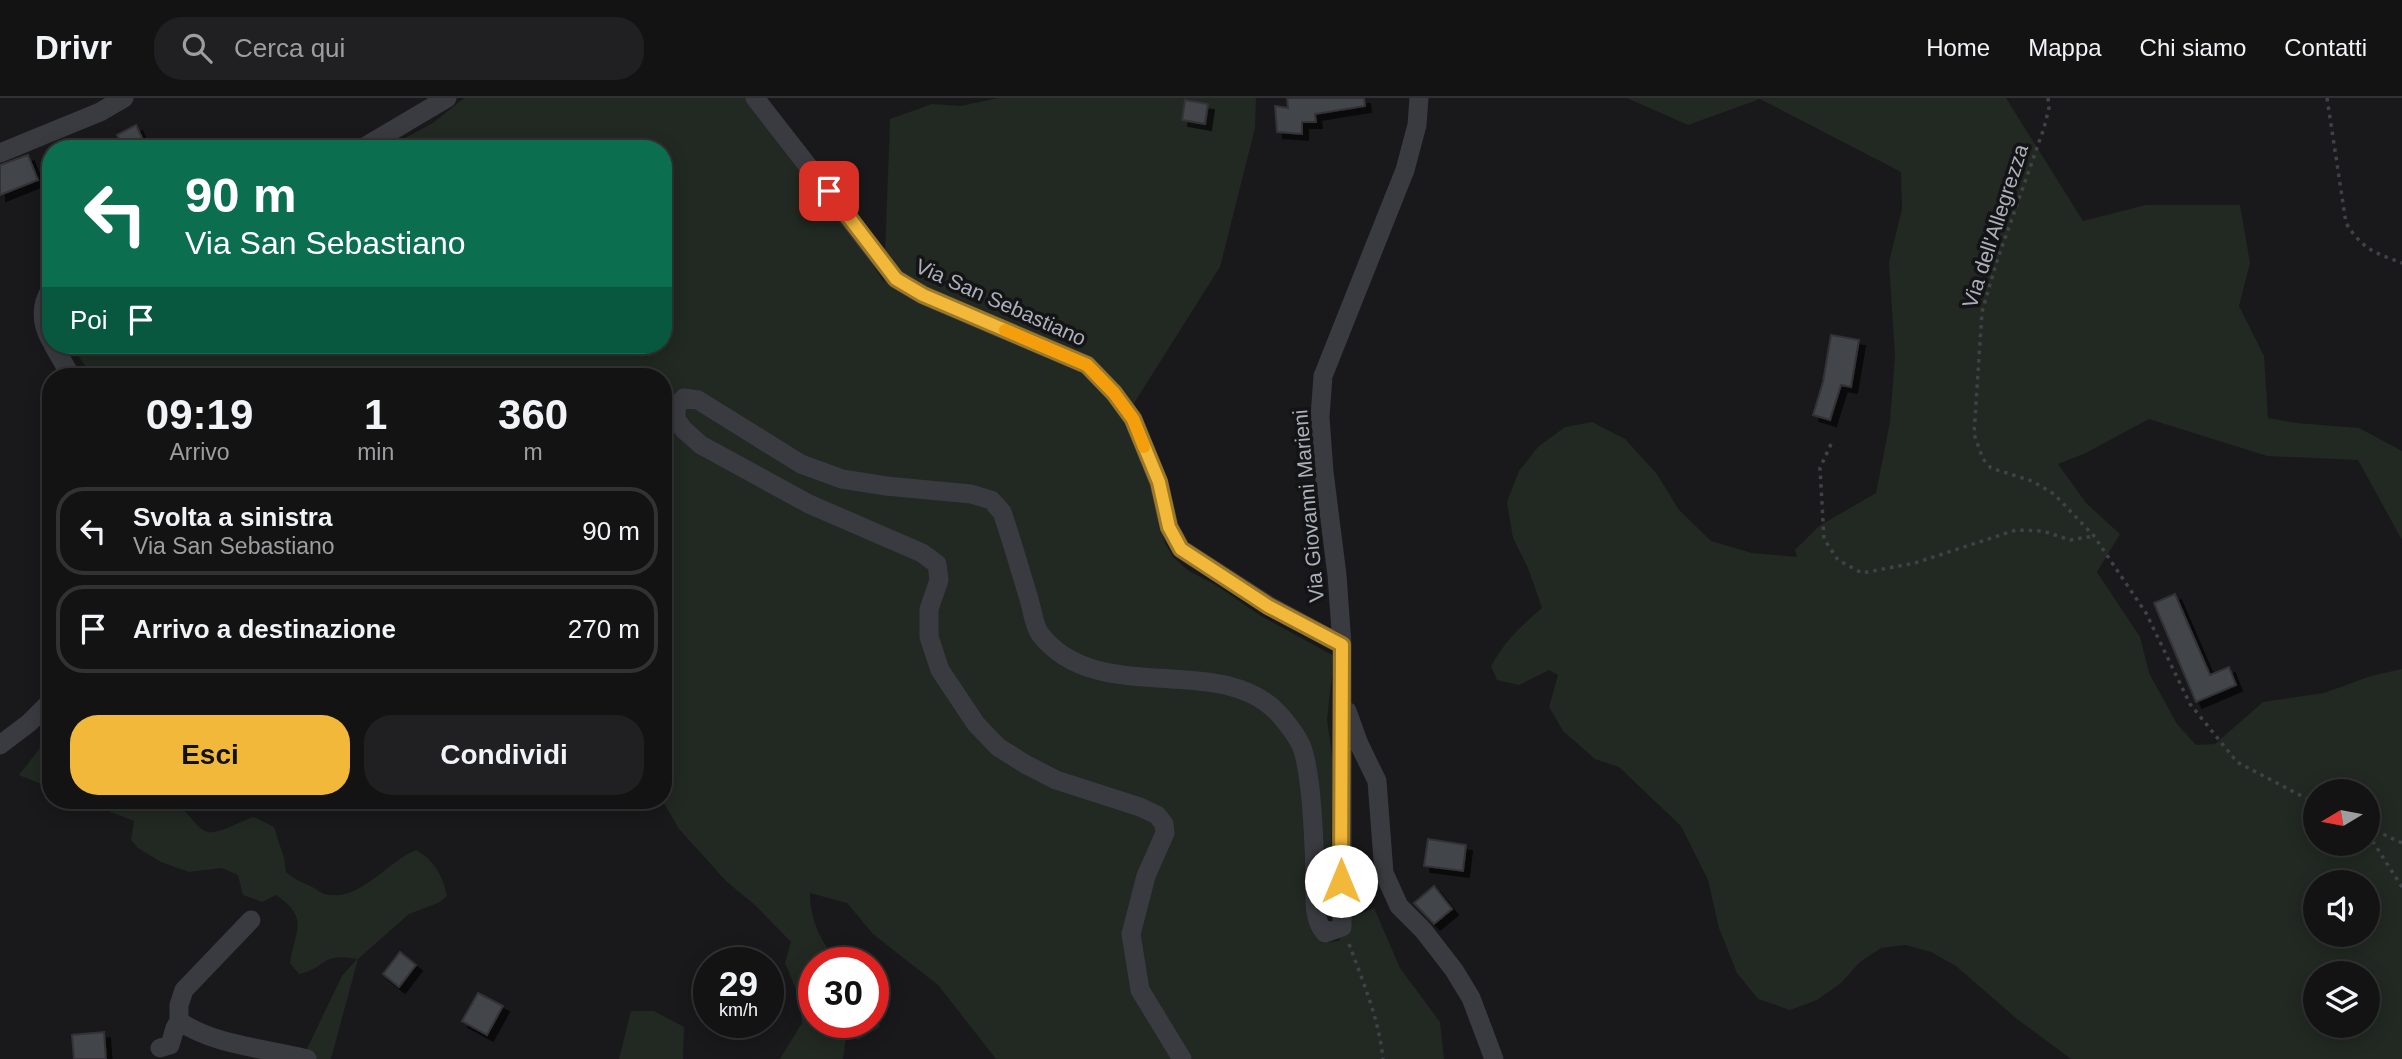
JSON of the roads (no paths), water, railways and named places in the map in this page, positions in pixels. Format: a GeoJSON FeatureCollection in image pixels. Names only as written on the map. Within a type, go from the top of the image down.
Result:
{"type":"FeatureCollection","features":[{"type":"Feature","properties":{"kind":"street"},"geometry":{"type":"LineString","coordinates":[[0,153],[100,112],[124,98]]}},
{"type":"Feature","properties":{"kind":"street"},"geometry":{"type":"LineString","coordinates":[[376,140],[447,98]]}},
{"type":"Feature","properties":{"kind":"street","name":"Via San Sebastiano"},"geometry":{"type":"LineString","coordinates":[[755,98],[896,279],[923,295],[1087,365],[1114,393],[1133,419],[1159,482],[1169,527],[1181,549],[1268,606],[1342,645]]}},
{"type":"Feature","properties":{"kind":"street","name":"Via Giovanni Marieni"},"geometry":{"type":"LineString","coordinates":[[1182,1059],[1140,990],[1131,934],[1146,876],[1166,833],[1157,814],[1056,780],[998,747],[976,724],[940,670],[936,659],[929,637],[929,609],[939,580],[937,564],[922,553],[809,504],[701,445],[684,430],[677,419],[677,407],[684,398],[698,400],[801,464],[842,479],[971,494],[991,500],[1002,512],[1039,633],[1058,651],[1080,666],[1110,674],[1230,686],[1262,699],[1280,715],[1301,745],[1306,763],[1315,857],[1317,920],[1325,933],[1342,927],[1342,645],[1320,417],[1323,376],[1405,170],[1417,125],[1419,98]]}},
{"type":"Feature","properties":{"kind":"street"},"geometry":{"type":"LineString","coordinates":[[1342,693],[1359,744],[1377,781],[1384,873],[1399,906],[1423,930],[1454,970],[1471,998],[1494,1059]]}},
{"type":"Feature","properties":{"kind":"street"},"geometry":{"type":"LineString","coordinates":[[0,745],[42,710]]}},
{"type":"Feature","properties":{"kind":"street"},"geometry":{"type":"LineString","coordinates":[[160,1048],[170,1045],[179,1021],[179,1005],[184,990],[251,920]]}},
{"type":"Feature","properties":{"kind":"street"},"geometry":{"type":"LineString","coordinates":[[179,1021],[215,1038],[306,1059]]}}]}
